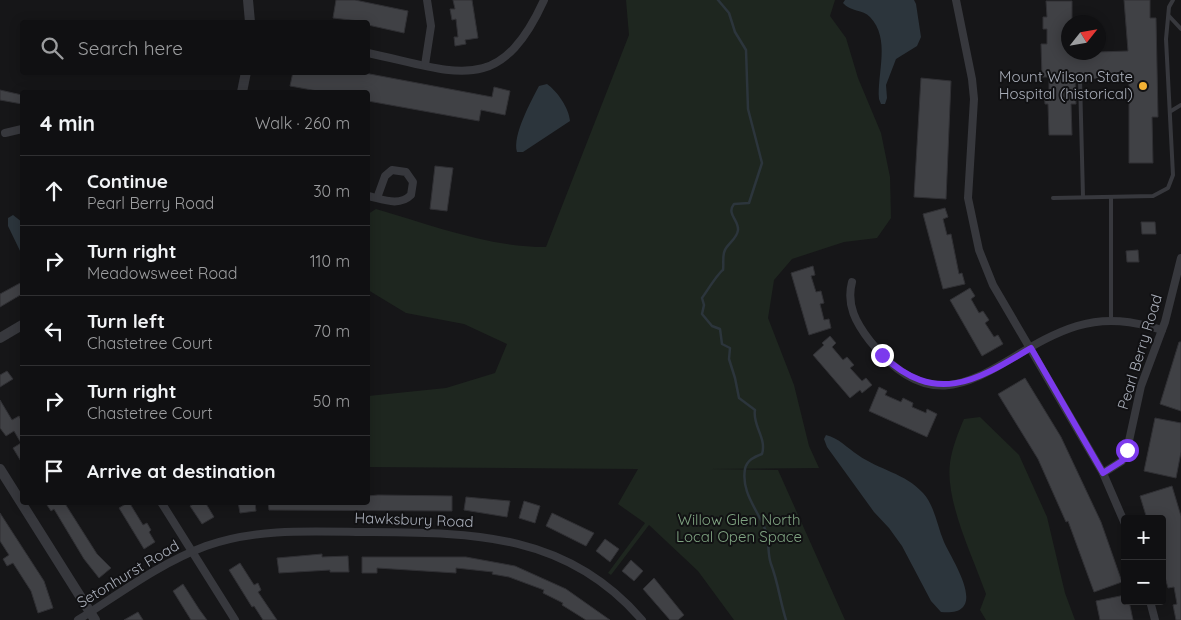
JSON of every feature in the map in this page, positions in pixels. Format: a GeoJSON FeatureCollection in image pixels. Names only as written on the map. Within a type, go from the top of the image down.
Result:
{"type":"FeatureCollection","features":[{"type":"Feature","properties":{"kind":"street"},"geometry":{"type":"LineString","coordinates":[[248,0],[250,20]]}},
{"type":"Feature","properties":{"kind":"street"},"geometry":{"type":"LineString","coordinates":[[425,65],[431,26],[427,0]]}},
{"type":"Feature","properties":{"kind":"street"},"geometry":{"type":"LineString","coordinates":[[370,54],[472,72],[496,64],[511,53],[544,0]]}},
{"type":"Feature","properties":{"kind":"street"},"geometry":{"type":"LineString","coordinates":[[956,0],[972,79],[974,99],[968,198],[974,234],[993,285],[1103,473],[1121,515]]}},
{"type":"Feature","properties":{"kind":"street"},"geometry":{"type":"LineString","coordinates":[[242,90],[245,75]]}},
{"type":"Feature","properties":{"kind":"street"},"geometry":{"type":"LineString","coordinates":[[5,133],[20,129]]}},
{"type":"Feature","properties":{"kind":"street"},"geometry":{"type":"LineString","coordinates":[[370,196],[395,202],[406,199],[410,194],[413,182],[406,172],[392,170],[384,176],[377,198]]}},
{"type":"Feature","properties":{"kind":"street","name":"Pearl Berry Road"},"geometry":{"type":"LineString","coordinates":[[1103,473],[1118,465],[1125,456],[1141,386],[1162,330],[1181,258]]}},
{"type":"Feature","properties":{"kind":"street"},"geometry":{"type":"LineString","coordinates":[[852,282],[849,301],[852,312],[866,336],[891,363],[916,379],[935,384],[959,384],[996,369],[1031,348],[1076,326],[1112,320],[1128,321],[1162,330]]}},
{"type":"Feature","properties":{"kind":"street"},"geometry":{"type":"LineString","coordinates":[[0,338],[20,326]]}},
{"type":"Feature","properties":{"kind":"street"},"geometry":{"type":"LineString","coordinates":[[0,469],[20,501]]}},
{"type":"Feature","properties":{"kind":"street"},"geometry":{"type":"LineString","coordinates":[[23,505],[92,616]]}},
{"type":"Feature","properties":{"kind":"street"},"geometry":{"type":"LineString","coordinates":[[163,505],[235,620]]}},
{"type":"Feature","properties":{"kind":"street","name":"Hawksbury Road"},"geometry":{"type":"LineString","coordinates":[[192,552],[225,541],[271,533],[454,533],[484,536],[538,549],[561,559],[603,584],[642,620]]}},
{"type":"Feature","properties":{"kind":"street","name":"Setonhurst Road"},"geometry":{"type":"LineString","coordinates":[[78,620],[92,616],[163,566],[192,552]]}},
{"type":"Feature","properties":{"kind":"street"},"geometry":{"type":"LineString","coordinates":[[1151,605],[1155,620]]}},
{"type":"Feature","properties":{"kind":"lane"},"geometry":{"type":"LineString","coordinates":[[1052,198],[1153,196],[1168,188],[1173,175],[1166,39],[1173,0]]}},
{"type":"Feature","properties":{"kind":"lane"},"geometry":{"type":"LineString","coordinates":[[1169,16],[1181,29]]}},
{"type":"Feature","properties":{"kind":"lane"},"geometry":{"type":"LineString","coordinates":[[1080,79],[1083,197]]}},
{"type":"Feature","properties":{"kind":"lane"},"geometry":{"type":"LineString","coordinates":[[1171,111],[1181,105]]}},
{"type":"Feature","properties":{"kind":"lane"},"geometry":{"type":"LineString","coordinates":[[1111,196],[1112,320]]}},
{"type":"Feature","properties":{"kind":"green space","name":"Willow Glen North Local Open Space"},"geometry":{"type":"Polygon","coordinates":[[[626,0],[835,0],[830,16],[846,38],[858,78],[881,133],[890,177],[891,218],[877,238],[844,242],[792,259],[774,280],[768,318],[794,385],[809,446],[819,468],[709,469],[778,470],[845,620],[734,620],[698,571],[649,525],[611,575],[608,573],[645,523],[618,504],[638,469],[370,467],[370,396],[446,388],[495,373],[507,344],[464,324],[406,313],[370,291],[370,213],[376,209],[481,239],[524,246],[546,247],[629,35],[626,0]]]}},
{"type":"Feature","properties":{"kind":"green space"},"geometry":{"type":"Polygon","coordinates":[[[980,417],[1019,455],[1047,517],[1065,593],[1075,620],[986,620],[980,610],[986,594],[956,511],[950,478],[950,463],[957,435],[964,419],[980,417]]]}},
{"type":"Feature","properties":{"kind":"shaded area"},"geometry":{"type":"Polygon","coordinates":[[[845,0],[914,0],[916,4],[921,37],[917,46],[896,59],[886,85],[887,98],[885,104],[881,104],[879,99],[882,56],[880,35],[867,14],[849,8],[843,3],[845,0]]]}},
{"type":"Feature","properties":{"kind":"shaded area"},"geometry":{"type":"Polygon","coordinates":[[[547,84],[562,100],[570,121],[523,152],[517,152],[517,137],[527,109],[539,86],[547,84]]]}},
{"type":"Feature","properties":{"kind":"shaded area"},"geometry":{"type":"Polygon","coordinates":[[[13,215],[20,220],[20,251],[8,226],[8,218],[13,215]]]}},
{"type":"Feature","properties":{"kind":"shaded area"},"geometry":{"type":"Polygon","coordinates":[[[826,435],[839,441],[866,460],[900,476],[923,493],[930,504],[944,542],[965,586],[966,597],[964,606],[956,611],[941,612],[931,601],[902,546],[874,512],[827,447],[824,439],[826,435]]]}},
{"type":"Feature","properties":{"kind":"building"},"geometry":{"type":"Polygon","coordinates":[[[336,0],[355,0],[408,11],[404,33],[370,25],[370,20],[333,18],[336,0]]]}},
{"type":"Feature","properties":{"kind":"building"},"geometry":{"type":"Polygon","coordinates":[[[453,0],[472,0],[478,38],[465,40],[466,44],[455,46],[454,37],[458,37],[456,19],[452,20],[450,9],[455,9],[453,0]]]}},
{"type":"Feature","properties":{"kind":"building","name":"Mount Wilson State Hospital (historical)"},"geometry":{"type":"Polygon","coordinates":[[[1124,0],[1150,0],[1150,18],[1156,18],[1158,117],[1152,117],[1153,163],[1129,163],[1129,78],[1084,79],[1078,76],[1075,79],[1076,104],[1071,104],[1072,135],[1049,135],[1048,104],[1045,104],[1044,92],[1049,92],[1049,77],[1042,77],[1041,44],[1047,44],[1047,29],[1043,29],[1043,17],[1047,17],[1046,1],[1072,1],[1072,15],[1061,15],[1061,60],[1106,60],[1106,52],[1128,51],[1124,0]]]}},
{"type":"Feature","properties":{"kind":"building"},"geometry":{"type":"Polygon","coordinates":[[[370,74],[492,97],[494,87],[510,91],[505,115],[481,110],[479,121],[370,101],[370,90],[312,90],[290,86],[292,75],[370,74]]]}},
{"type":"Feature","properties":{"kind":"building"},"geometry":{"type":"Polygon","coordinates":[[[921,78],[951,81],[946,199],[914,197],[921,78]]]}},
{"type":"Feature","properties":{"kind":"building"},"geometry":{"type":"Polygon","coordinates":[[[0,90],[20,95],[20,104],[0,100],[0,90]]]}},
{"type":"Feature","properties":{"kind":"building"},"geometry":{"type":"Polygon","coordinates":[[[435,166],[453,168],[447,211],[430,209],[435,166]]]}},
{"type":"Feature","properties":{"kind":"building"},"geometry":{"type":"Polygon","coordinates":[[[945,208],[948,217],[943,219],[947,235],[951,234],[959,274],[962,273],[965,284],[943,289],[923,214],[945,208]]]}},
{"type":"Feature","properties":{"kind":"building"},"geometry":{"type":"Polygon","coordinates":[[[1141,222],[1155,222],[1156,234],[1142,234],[1141,222]]]}},
{"type":"Feature","properties":{"kind":"building"},"geometry":{"type":"Polygon","coordinates":[[[1138,250],[1139,262],[1127,262],[1126,251],[1138,250]]]}},
{"type":"Feature","properties":{"kind":"building"},"geometry":{"type":"Polygon","coordinates":[[[813,266],[815,275],[811,276],[816,292],[821,291],[824,303],[820,304],[824,320],[829,319],[831,328],[809,335],[791,273],[813,266]]]}},
{"type":"Feature","properties":{"kind":"building"},"geometry":{"type":"Polygon","coordinates":[[[20,283],[20,295],[0,307],[0,294],[20,283]]]}},
{"type":"Feature","properties":{"kind":"building"},"geometry":{"type":"Polygon","coordinates":[[[970,288],[975,296],[971,299],[979,313],[983,311],[989,320],[985,323],[994,337],[998,335],[1003,344],[982,356],[950,300],[970,288]]]}},
{"type":"Feature","properties":{"kind":"building"},"geometry":{"type":"Polygon","coordinates":[[[830,336],[836,343],[832,347],[843,360],[847,357],[854,365],[850,368],[862,381],[866,378],[872,385],[862,393],[860,390],[850,398],[813,355],[824,345],[822,343],[830,336]]]}},
{"type":"Feature","properties":{"kind":"building"},"geometry":{"type":"Polygon","coordinates":[[[1179,342],[1181,342],[1181,411],[1160,404],[1179,342]]]}},
{"type":"Feature","properties":{"kind":"building"},"geometry":{"type":"Polygon","coordinates":[[[7,371],[13,379],[0,387],[0,375],[7,371]]]}},
{"type":"Feature","properties":{"kind":"building"},"geometry":{"type":"Polygon","coordinates":[[[1025,378],[1061,437],[1101,522],[1121,582],[1094,592],[1068,521],[1066,522],[1038,459],[998,394],[1025,378]]]}},
{"type":"Feature","properties":{"kind":"building"},"geometry":{"type":"Polygon","coordinates":[[[879,387],[887,391],[885,395],[901,402],[903,398],[913,403],[912,407],[926,413],[927,409],[937,414],[927,437],[869,411],[879,387]]]}},
{"type":"Feature","properties":{"kind":"building"},"geometry":{"type":"Polygon","coordinates":[[[0,400],[12,420],[19,416],[20,418],[20,441],[14,431],[6,436],[0,428],[0,400]]]}},
{"type":"Feature","properties":{"kind":"building"},"geometry":{"type":"Polygon","coordinates":[[[1155,418],[1181,423],[1181,452],[1176,478],[1144,471],[1155,418]]]}},
{"type":"Feature","properties":{"kind":"building"},"geometry":{"type":"Polygon","coordinates":[[[20,444],[20,460],[13,448],[20,444]]]}},
{"type":"Feature","properties":{"kind":"building"},"geometry":{"type":"Polygon","coordinates":[[[1172,486],[1181,516],[1181,620],[1176,620],[1173,605],[1177,604],[1174,587],[1168,588],[1166,581],[1166,515],[1146,515],[1140,496],[1172,486]]]}},
{"type":"Feature","properties":{"kind":"building"},"geometry":{"type":"Polygon","coordinates":[[[370,496],[452,496],[452,511],[269,510],[268,505],[370,505],[370,496]]]}},
{"type":"Feature","properties":{"kind":"building"},"geometry":{"type":"Polygon","coordinates":[[[466,497],[510,501],[507,517],[464,510],[466,497]]]}},
{"type":"Feature","properties":{"kind":"building"},"geometry":{"type":"Polygon","coordinates":[[[524,501],[540,506],[535,523],[519,518],[524,501]]]}},
{"type":"Feature","properties":{"kind":"building"},"geometry":{"type":"Polygon","coordinates":[[[47,505],[66,505],[97,554],[111,568],[99,578],[84,559],[54,509],[51,511],[47,505]]]}},
{"type":"Feature","properties":{"kind":"building"},"geometry":{"type":"Polygon","coordinates":[[[124,505],[131,505],[143,525],[147,523],[151,530],[149,532],[155,542],[144,549],[119,508],[124,505]]]}},
{"type":"Feature","properties":{"kind":"building"},"geometry":{"type":"Polygon","coordinates":[[[207,505],[214,517],[202,524],[190,506],[207,505]]]}},
{"type":"Feature","properties":{"kind":"building"},"geometry":{"type":"Polygon","coordinates":[[[239,505],[255,505],[256,511],[240,513],[239,505]]]}},
{"type":"Feature","properties":{"kind":"building"},"geometry":{"type":"Polygon","coordinates":[[[0,513],[44,581],[53,608],[38,613],[31,591],[13,563],[7,566],[3,559],[9,555],[0,541],[0,513]]]}},
{"type":"Feature","properties":{"kind":"building"},"geometry":{"type":"Polygon","coordinates":[[[552,513],[594,533],[586,546],[546,526],[552,513]]]}},
{"type":"Feature","properties":{"kind":"building"},"geometry":{"type":"Polygon","coordinates":[[[605,539],[619,549],[610,562],[596,551],[605,539]]]}},
{"type":"Feature","properties":{"kind":"building"},"geometry":{"type":"Polygon","coordinates":[[[322,554],[322,557],[348,556],[349,572],[330,572],[330,570],[279,573],[277,558],[322,554]]]}},
{"type":"Feature","properties":{"kind":"building"},"geometry":{"type":"Polygon","coordinates":[[[362,557],[466,557],[515,566],[566,589],[610,620],[586,620],[562,605],[563,603],[543,593],[544,590],[509,577],[492,574],[493,572],[456,568],[456,573],[377,568],[377,573],[362,573],[362,557]]]}},
{"type":"Feature","properties":{"kind":"building"},"geometry":{"type":"Polygon","coordinates":[[[631,560],[643,571],[634,581],[622,571],[631,560]]]}},
{"type":"Feature","properties":{"kind":"building"},"geometry":{"type":"Polygon","coordinates":[[[240,563],[254,585],[258,583],[261,590],[258,592],[277,620],[263,620],[254,606],[252,607],[229,570],[240,563]]]}},
{"type":"Feature","properties":{"kind":"building"},"geometry":{"type":"Polygon","coordinates":[[[654,578],[684,615],[678,620],[670,620],[643,589],[654,578]]]}},
{"type":"Feature","properties":{"kind":"building"},"geometry":{"type":"Polygon","coordinates":[[[183,584],[207,620],[191,620],[173,591],[183,584]]]}},
{"type":"Feature","properties":{"kind":"building"},"geometry":{"type":"Polygon","coordinates":[[[1121,596],[1121,605],[1130,605],[1133,620],[1100,620],[1096,601],[1121,596]]]}},
{"type":"Feature","properties":{"kind":"building"},"geometry":{"type":"Polygon","coordinates":[[[138,612],[143,620],[124,620],[138,612]]]}},
{"type":"Feature","properties":{"kind":"waterway"},"geometry":{"type":"LineString","coordinates":[[718,0],[729,13],[735,32],[746,50],[748,109],[762,163],[749,203],[734,204],[732,208],[731,211],[738,230],[724,252],[723,270],[715,278],[702,298],[704,305],[702,314],[712,326],[720,329],[722,344],[730,348],[729,359],[739,398],[755,410],[763,448],[762,454],[747,463],[744,477],[745,485],[750,500],[767,533],[770,560],[786,620]]}},
{"type":"Feature","properties":{"kind":"place","name":"Mount Wilson State Hospital (historical)"},"geometry":{"type":"Point","coordinates":[1143,86]}},
{"type":"Feature","properties":{"kind":"route"},"geometry":{"type":"LineString","coordinates":[[882,355],[902,371],[916,379],[929,384],[942,385],[959,384],[977,378],[1031,348],[1103,473],[1118,465],[1127,450]]}}]}
